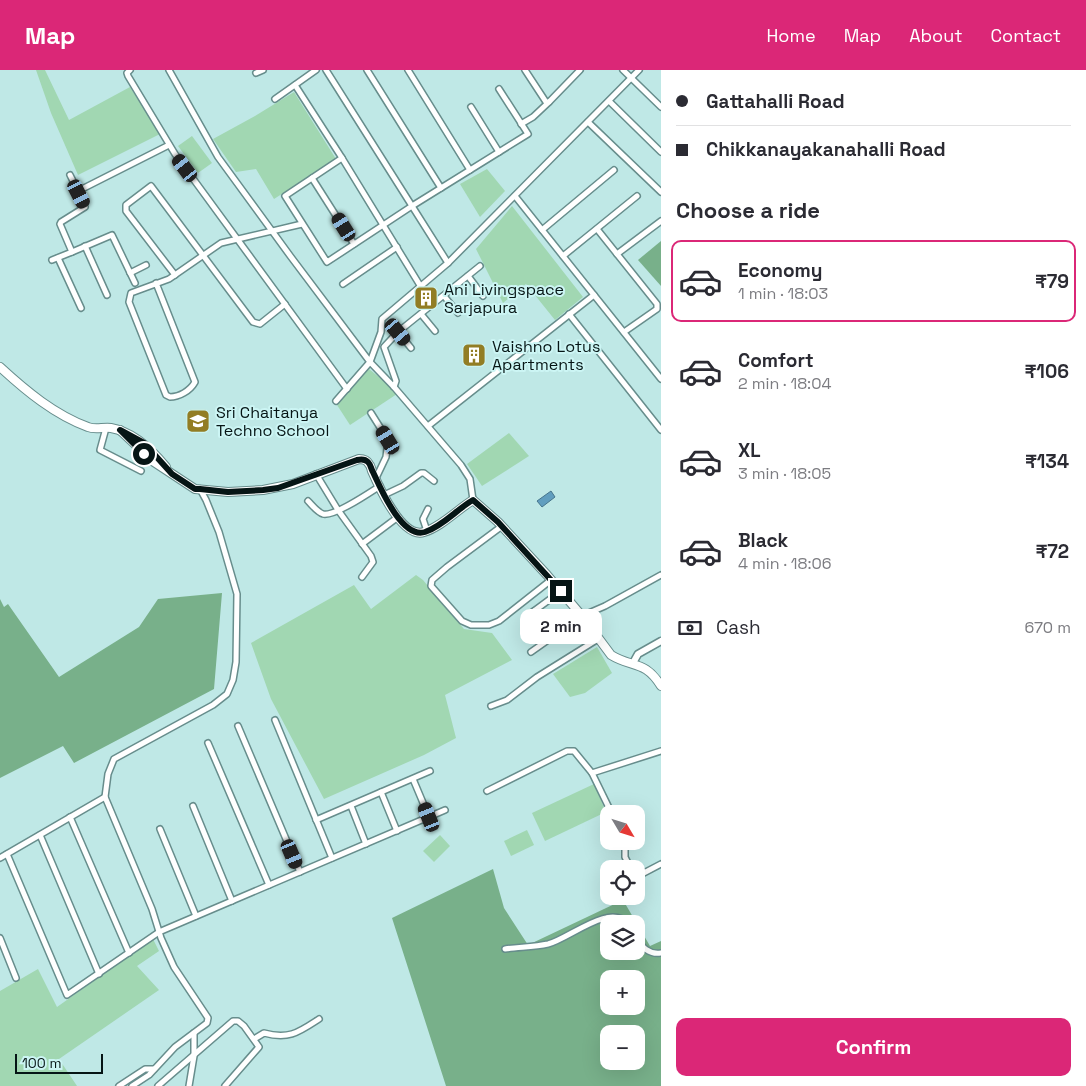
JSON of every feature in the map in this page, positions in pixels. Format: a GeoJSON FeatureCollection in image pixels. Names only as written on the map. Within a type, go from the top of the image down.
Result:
{"type":"FeatureCollection","features":[{"type":"Feature","properties":{"kind":"main road"},"geometry":{"type":"LineString","coordinates":[[0,367],[26,390],[65,417],[90,429],[106,428],[120,430],[154,462],[195,489],[228,492],[263,490],[293,484],[316,474],[364,459],[370,464],[384,495],[398,517],[406,527],[416,533],[427,531],[473,500],[502,526],[561,591],[611,655],[648,670],[655,676],[661,686]]}},
{"type":"Feature","properties":{"kind":"street"},"geometry":{"type":"LineString","coordinates":[[130,70],[127,73],[128,76],[169,145],[347,388]]}},
{"type":"Feature","properties":{"kind":"street"},"geometry":{"type":"LineString","coordinates":[[169,70],[218,157],[272,231],[370,362],[461,465],[470,479],[473,500]]}},
{"type":"Feature","properties":{"kind":"street"},"geometry":{"type":"LineString","coordinates":[[256,73],[263,70]]}},
{"type":"Feature","properties":{"kind":"street"},"geometry":{"type":"LineString","coordinates":[[275,99],[316,70]]}},
{"type":"Feature","properties":{"kind":"street"},"geometry":{"type":"LineString","coordinates":[[326,70],[448,263]]}},
{"type":"Feature","properties":{"kind":"street"},"geometry":{"type":"LineString","coordinates":[[367,70],[441,188]]}},
{"type":"Feature","properties":{"kind":"street"},"geometry":{"type":"LineString","coordinates":[[408,70],[470,170]]}},
{"type":"Feature","properties":{"kind":"street"},"geometry":{"type":"LineString","coordinates":[[525,70],[546,102],[549,102]]}},
{"type":"Feature","properties":{"kind":"street"},"geometry":{"type":"LineString","coordinates":[[521,124],[533,117],[580,70]]}},
{"type":"Feature","properties":{"kind":"street"},"geometry":{"type":"LineString","coordinates":[[623,70],[661,107]]}},
{"type":"Feature","properties":{"kind":"street"},"geometry":{"type":"LineString","coordinates":[[336,401],[370,362],[381,332],[382,319],[448,263],[639,70]]}},
{"type":"Feature","properties":{"kind":"street"},"geometry":{"type":"LineString","coordinates":[[295,85],[421,287]]}},
{"type":"Feature","properties":{"kind":"street"},"geometry":{"type":"LineString","coordinates":[[342,158],[285,196],[327,262],[383,224],[528,134],[500,89]]}},
{"type":"Feature","properties":{"kind":"street"},"geometry":{"type":"LineString","coordinates":[[609,101],[661,152]]}},
{"type":"Feature","properties":{"kind":"street"},"geometry":{"type":"LineString","coordinates":[[471,107],[499,152]]}},
{"type":"Feature","properties":{"kind":"street"},"geometry":{"type":"LineString","coordinates":[[588,122],[661,192]]}},
{"type":"Feature","properties":{"kind":"street"},"geometry":{"type":"LineString","coordinates":[[78,191],[169,145]]}},
{"type":"Feature","properties":{"kind":"street"},"geometry":{"type":"LineString","coordinates":[[542,230],[614,170]]}},
{"type":"Feature","properties":{"kind":"street"},"geometry":{"type":"LineString","coordinates":[[70,175],[85,207],[60,223],[72,252]]}},
{"type":"Feature","properties":{"kind":"street"},"geometry":{"type":"LineString","coordinates":[[312,178],[354,244]]}},
{"type":"Feature","properties":{"kind":"street"},"geometry":{"type":"LineString","coordinates":[[175,275],[126,211],[126,205],[151,186],[255,324],[260,324],[284,304]]}},
{"type":"Feature","properties":{"kind":"street"},"geometry":{"type":"LineString","coordinates":[[515,196],[661,379]]}},
{"type":"Feature","properties":{"kind":"street"},"geometry":{"type":"LineString","coordinates":[[563,256],[637,196]]}},
{"type":"Feature","properties":{"kind":"street"},"geometry":{"type":"LineString","coordinates":[[617,254],[661,221]]}},
{"type":"Feature","properties":{"kind":"street"},"geometry":{"type":"LineString","coordinates":[[156,283],[195,382],[193,386],[176,397],[170,398],[166,395],[129,302],[131,293],[175,275],[222,243],[302,224]]}},
{"type":"Feature","properties":{"kind":"street"},"geometry":{"type":"LineString","coordinates":[[597,229],[657,307],[624,332]]}},
{"type":"Feature","properties":{"kind":"street"},"geometry":{"type":"LineString","coordinates":[[52,260],[112,235],[134,283]]}},
{"type":"Feature","properties":{"kind":"street"},"geometry":{"type":"LineString","coordinates":[[85,246],[107,295]]}},
{"type":"Feature","properties":{"kind":"street"},"geometry":{"type":"LineString","coordinates":[[343,284],[397,247]]}},
{"type":"Feature","properties":{"kind":"street"},"geometry":{"type":"LineString","coordinates":[[58,258],[81,308]]}},
{"type":"Feature","properties":{"kind":"street"},"geometry":{"type":"LineString","coordinates":[[130,273],[146,265]]}},
{"type":"Feature","properties":{"kind":"street"},"geometry":{"type":"LineString","coordinates":[[394,387],[396,381],[384,347],[398,332],[480,266]]}},
{"type":"Feature","properties":{"kind":"street"},"geometry":{"type":"LineString","coordinates":[[468,276],[483,296]]}},
{"type":"Feature","properties":{"kind":"street"},"geometry":{"type":"LineString","coordinates":[[428,426],[594,295]]}},
{"type":"Feature","properties":{"kind":"street"},"geometry":{"type":"LineString","coordinates":[[444,296],[458,313]]}},
{"type":"Feature","properties":{"kind":"street"},"geometry":{"type":"LineString","coordinates":[[421,314],[435,332]]}},
{"type":"Feature","properties":{"kind":"street"},"geometry":{"type":"LineString","coordinates":[[569,314],[661,430]]}},
{"type":"Feature","properties":{"kind":"street"},"geometry":{"type":"LineString","coordinates":[[398,332],[411,348]]}},
{"type":"Feature","properties":{"kind":"street"},"geometry":{"type":"LineString","coordinates":[[371,413],[388,440],[386,457],[376,478]]}},
{"type":"Feature","properties":{"kind":"street"},"geometry":{"type":"LineString","coordinates":[[106,428],[100,450],[141,471]]}},
{"type":"Feature","properties":{"kind":"street"},"geometry":{"type":"LineString","coordinates":[[384,495],[403,486],[421,473],[434,482]]}},
{"type":"Feature","properties":{"kind":"street"},"geometry":{"type":"LineString","coordinates":[[316,474],[338,510],[371,556],[373,562],[362,577]]}},
{"type":"Feature","properties":{"kind":"street"},"geometry":{"type":"LineString","coordinates":[[308,500],[322,514],[333,513],[380,486]]}},
{"type":"Feature","properties":{"kind":"street"},"geometry":{"type":"LineString","coordinates":[[132,1086],[149,1075],[175,1047],[207,1023],[208,1018],[174,967],[159,932],[152,909],[105,798],[108,774],[114,759],[213,705],[226,694],[234,680],[237,594],[219,532],[200,489]]}},
{"type":"Feature","properties":{"kind":"street"},"geometry":{"type":"LineString","coordinates":[[427,531],[422,519],[428,509]]}},
{"type":"Feature","properties":{"kind":"street"},"geometry":{"type":"LineString","coordinates":[[362,544],[398,517]]}},
{"type":"Feature","properties":{"kind":"street"},"geometry":{"type":"LineString","coordinates":[[502,526],[447,566],[432,580],[431,586],[462,621],[471,625],[495,624],[551,580]]}},
{"type":"Feature","properties":{"kind":"street"},"geometry":{"type":"LineString","coordinates":[[531,652],[582,616],[605,606],[661,574]]}},
{"type":"Feature","properties":{"kind":"street"},"geometry":{"type":"LineString","coordinates":[[527,616],[561,591]]}},
{"type":"Feature","properties":{"kind":"street"},"geometry":{"type":"LineString","coordinates":[[534,611],[554,636]]}},
{"type":"Feature","properties":{"kind":"street"},"geometry":{"type":"LineString","coordinates":[[491,706],[507,700],[537,677],[598,639]]}},
{"type":"Feature","properties":{"kind":"street"},"geometry":{"type":"LineString","coordinates":[[633,663],[638,654],[661,641]]}},
{"type":"Feature","properties":{"kind":"street"},"geometry":{"type":"LineString","coordinates":[[275,720],[332,858]]}},
{"type":"Feature","properties":{"kind":"street"},"geometry":{"type":"LineString","coordinates":[[238,726],[300,872]]}},
{"type":"Feature","properties":{"kind":"street"},"geometry":{"type":"LineString","coordinates":[[208,743],[269,885]]}},
{"type":"Feature","properties":{"kind":"street"},"geometry":{"type":"LineString","coordinates":[[487,792],[567,751],[574,751],[592,773],[608,805]]}},
{"type":"Feature","properties":{"kind":"street"},"geometry":{"type":"LineString","coordinates":[[592,773],[661,751]]}},
{"type":"Feature","properties":{"kind":"street"},"geometry":{"type":"LineString","coordinates":[[316,820],[430,772]]}},
{"type":"Feature","properties":{"kind":"street"},"geometry":{"type":"LineString","coordinates":[[413,779],[429,817]]}},
{"type":"Feature","properties":{"kind":"street"},"geometry":{"type":"LineString","coordinates":[[381,792],[397,831]]}},
{"type":"Feature","properties":{"kind":"street"},"geometry":{"type":"LineString","coordinates":[[0,858],[105,798]]}},
{"type":"Feature","properties":{"kind":"street"},"geometry":{"type":"LineString","coordinates":[[193,806],[232,901]]}},
{"type":"Feature","properties":{"kind":"street"},"geometry":{"type":"LineString","coordinates":[[351,806],[366,844]]}},
{"type":"Feature","properties":{"kind":"street"},"geometry":{"type":"LineString","coordinates":[[7,854],[66,995],[69,995],[159,932],[445,810]]}},
{"type":"Feature","properties":{"kind":"street"},"geometry":{"type":"LineString","coordinates":[[70,818],[129,953]]}},
{"type":"Feature","properties":{"kind":"street"},"geometry":{"type":"LineString","coordinates":[[160,829],[196,916]]}},
{"type":"Feature","properties":{"kind":"street"},"geometry":{"type":"LineString","coordinates":[[40,835],[100,974]]}},
{"type":"Feature","properties":{"kind":"street"},"geometry":{"type":"LineString","coordinates":[[645,872],[661,864]]}},
{"type":"Feature","properties":{"kind":"street"},"geometry":{"type":"LineString","coordinates":[[505,949],[549,944],[600,919]]}},
{"type":"Feature","properties":{"kind":"street"},"geometry":{"type":"LineString","coordinates":[[0,938],[16,978]]}},
{"type":"Feature","properties":{"kind":"street"},"geometry":{"type":"LineString","coordinates":[[645,949],[654,954],[661,953]]}},
{"type":"Feature","properties":{"kind":"street"},"geometry":{"type":"LineString","coordinates":[[254,1039],[264,1034],[277,1037],[288,1036],[319,1019]]}},
{"type":"Feature","properties":{"kind":"street"},"geometry":{"type":"LineString","coordinates":[[158,1086],[233,1021],[238,1021],[259,1047],[225,1086]]}},
{"type":"Feature","properties":{"kind":"street"},"geometry":{"type":"LineString","coordinates":[[189,1086],[194,1056],[194,1033]]}},
{"type":"Feature","properties":{"kind":"street"},"geometry":{"type":"LineString","coordinates":[[119,1086],[146,1068],[154,1069]]}},
{"type":"Feature","properties":{"kind":"green space"},"geometry":{"type":"Polygon","coordinates":[[[36,70],[45,70],[69,120],[130,87],[160,134],[78,175],[51,113],[36,70]]]}},
{"type":"Feature","properties":{"kind":"green space"},"geometry":{"type":"Polygon","coordinates":[[[294,92],[336,159],[274,199],[256,169],[236,172],[213,139],[294,92]]]}},
{"type":"Feature","properties":{"kind":"green space"},"geometry":{"type":"Polygon","coordinates":[[[192,136],[212,163],[198,173],[178,146],[192,136]]]}},
{"type":"Feature","properties":{"kind":"green space"},"geometry":{"type":"Polygon","coordinates":[[[487,169],[505,191],[480,217],[460,184],[487,169]]]}},
{"type":"Feature","properties":{"kind":"green space"},"geometry":{"type":"Polygon","coordinates":[[[512,206],[583,297],[555,320],[526,284],[503,303],[476,249],[512,206]]]}},
{"type":"Feature","properties":{"kind":"green space"},"geometry":{"type":"Polygon","coordinates":[[[661,241],[661,286],[638,260],[661,241]]]}},
{"type":"Feature","properties":{"kind":"green space"},"geometry":{"type":"Polygon","coordinates":[[[369,369],[395,390],[397,394],[350,425],[337,405],[369,369]]]}},
{"type":"Feature","properties":{"kind":"green space"},"geometry":{"type":"Polygon","coordinates":[[[509,433],[529,456],[482,486],[467,464],[509,433]]]}},
{"type":"Feature","properties":{"kind":"green space"},"geometry":{"type":"Polygon","coordinates":[[[416,575],[423,580],[464,629],[492,633],[512,660],[445,695],[456,738],[424,755],[324,799],[271,699],[251,643],[354,585],[371,609],[416,575]]]}},
{"type":"Feature","properties":{"kind":"green space"},"geometry":{"type":"Polygon","coordinates":[[[222,593],[214,689],[74,763],[63,746],[0,778],[0,599],[4,607],[8,604],[59,677],[139,627],[158,599],[222,593]]]}},
{"type":"Feature","properties":{"kind":"green space"},"geometry":{"type":"Polygon","coordinates":[[[597,647],[612,673],[585,693],[570,697],[553,674],[597,647]]]}},
{"type":"Feature","properties":{"kind":"green space"},"geometry":{"type":"Polygon","coordinates":[[[594,784],[603,805],[600,805],[600,815],[545,841],[532,813],[594,784]]]}},
{"type":"Feature","properties":{"kind":"green space"},"geometry":{"type":"Polygon","coordinates":[[[527,830],[534,845],[511,856],[504,841],[527,830]]]}},
{"type":"Feature","properties":{"kind":"green space"},"geometry":{"type":"Polygon","coordinates":[[[440,835],[450,846],[434,862],[423,851],[440,835]]]}},
{"type":"Feature","properties":{"kind":"green space"},"geometry":{"type":"Polygon","coordinates":[[[493,869],[504,908],[528,945],[612,905],[626,905],[632,915],[600,915],[600,960],[645,960],[645,937],[650,946],[661,941],[661,1086],[446,1086],[392,918],[493,869]]]}},
{"type":"Feature","properties":{"kind":"green space"},"geometry":{"type":"Polygon","coordinates":[[[153,939],[159,951],[137,966],[159,990],[59,1059],[77,1086],[0,1086],[0,991],[38,969],[57,1007],[153,939]]]}},
{"type":"Feature","properties":{"kind":"water"},"geometry":{"type":"Polygon","coordinates":[[[551,491],[555,497],[542,507],[537,501],[551,491]]]}},
{"type":"Feature","properties":{"kind":"place","name":"Ani Livingspace Sarjapura"},"geometry":{"type":"Point","coordinates":[426,298]}},
{"type":"Feature","properties":{"kind":"place","name":"Vaishno Lotus Apartments"},"geometry":{"type":"Point","coordinates":[474,355]}},
{"type":"Feature","properties":{"kind":"place","name":"Sri Chaitanya Techno School"},"geometry":{"type":"Point","coordinates":[198,421]}},
{"type":"Feature","properties":{"kind":"route"},"geometry":{"type":"LineString","coordinates":[[144,454],[120,430],[144,443],[172,474],[195,489],[228,492],[278,488],[359,459],[364,459],[370,464],[386,500],[406,527],[416,533],[423,533],[473,500],[498,522],[561,591]]}}]}
